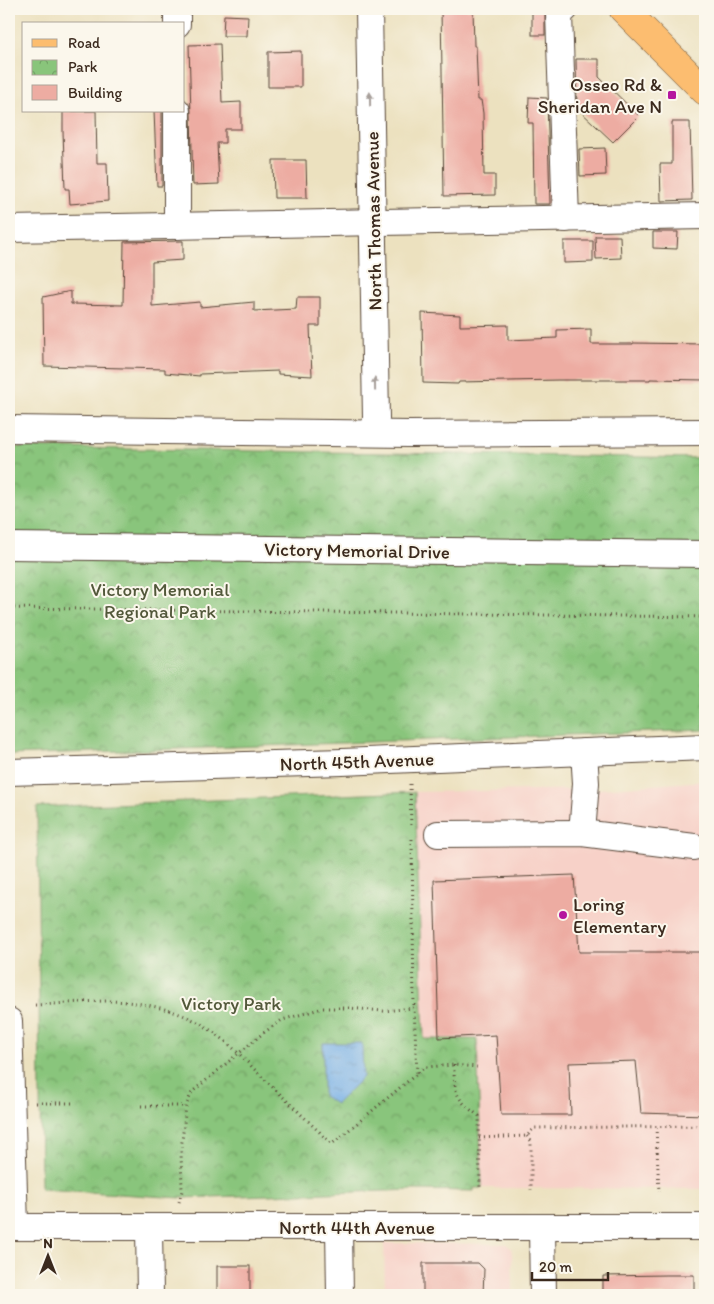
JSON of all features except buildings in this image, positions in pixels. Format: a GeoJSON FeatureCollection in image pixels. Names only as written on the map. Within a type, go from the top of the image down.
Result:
{"type":"FeatureCollection","features":[{"type":"Feature","properties":{"kind":"main road"},"geometry":{"type":"LineString","coordinates":[[632,11],[705,91]]}},
{"type":"Feature","properties":{"kind":"street"},"geometry":{"type":"LineString","coordinates":[[177,9],[177,22]]}},
{"type":"Feature","properties":{"kind":"street","name":"North Thomas Avenue"},"geometry":{"type":"LineString","coordinates":[[369,9],[376,418],[374,432]]}},
{"type":"Feature","properties":{"kind":"street"},"geometry":{"type":"LineString","coordinates":[[565,9],[560,14],[566,219]]}},
{"type":"Feature","properties":{"kind":"street"},"geometry":{"type":"LineString","coordinates":[[177,112],[177,226]]}},
{"type":"Feature","properties":{"kind":"street"},"geometry":{"type":"LineString","coordinates":[[9,229],[705,216]]}},
{"type":"Feature","properties":{"kind":"street"},"geometry":{"type":"LineString","coordinates":[[9,429],[705,432]]}},
{"type":"Feature","properties":{"kind":"street","name":"Victory Memorial Drive"},"geometry":{"type":"LineString","coordinates":[[9,546],[705,554]]}},
{"type":"Feature","properties":{"kind":"street","name":"North 45th Avenue"},"geometry":{"type":"LineString","coordinates":[[9,772],[342,762],[705,747]]}},
{"type":"Feature","properties":{"kind":"street"},"geometry":{"type":"LineString","coordinates":[[582,833],[586,783],[584,752]]}},
{"type":"Feature","properties":{"kind":"street"},"geometry":{"type":"LineString","coordinates":[[438,834],[582,833],[694,847]]}},
{"type":"Feature","properties":{"kind":"street"},"geometry":{"type":"LineString","coordinates":[[9,1021],[12,1227]]}},
{"type":"Feature","properties":{"kind":"street","name":"North 44th Avenue"},"geometry":{"type":"LineString","coordinates":[[12,1227],[705,1227]]}},
{"type":"Feature","properties":{"kind":"street"},"geometry":{"type":"LineString","coordinates":[[149,1227],[150,1295]]}},
{"type":"Feature","properties":{"kind":"street"},"geometry":{"type":"LineString","coordinates":[[339,1227],[340,1295]]}},
{"type":"Feature","properties":{"kind":"street"},"geometry":{"type":"LineString","coordinates":[[542,1227],[543,1295]]}},
{"type":"Feature","properties":{"kind":"path"},"geometry":{"type":"LineString","coordinates":[[9,608],[705,617]]}},
{"type":"Feature","properties":{"kind":"path"},"geometry":{"type":"LineString","coordinates":[[700,617],[705,622]]}},
{"type":"Feature","properties":{"kind":"path"},"geometry":{"type":"LineString","coordinates":[[409,777],[411,788],[414,1008],[417,1074]]}},
{"type":"Feature","properties":{"kind":"path"},"geometry":{"type":"LineString","coordinates":[[35,1005],[115,1002],[153,1007],[181,1015],[199,1023],[220,1036],[332,1144],[425,1067],[454,1064],[478,1067]]}},
{"type":"Feature","properties":{"kind":"path"},"geometry":{"type":"LineString","coordinates":[[178,1206],[182,1191],[180,1150],[186,1106],[192,1092],[282,1020],[322,1008],[382,1011],[414,1008]]}},
{"type":"Feature","properties":{"kind":"path"},"geometry":{"type":"LineString","coordinates":[[454,1064],[454,1087],[464,1105],[479,1116],[480,1190]]}},
{"type":"Feature","properties":{"kind":"path"},"geometry":{"type":"LineString","coordinates":[[36,1103],[73,1103]]}},
{"type":"Feature","properties":{"kind":"path"},"geometry":{"type":"LineString","coordinates":[[141,1106],[186,1106]]}},
{"type":"Feature","properties":{"kind":"path"},"geometry":{"type":"LineString","coordinates":[[479,1138],[527,1136],[534,1128],[705,1126]]}},
{"type":"Feature","properties":{"kind":"path"},"geometry":{"type":"LineString","coordinates":[[656,1127],[659,1192]]}},
{"type":"Feature","properties":{"kind":"path"},"geometry":{"type":"LineString","coordinates":[[527,1136],[530,1141],[531,1190]]}},
{"type":"Feature","properties":{"kind":"shaded area","name":"Loring Elementary"},"geometry":{"type":"Polygon","coordinates":[[[705,781],[705,1189],[482,1188],[477,1039],[424,1039],[415,792],[600,789],[705,781]]]}},
{"type":"Feature","properties":{"kind":"shaded area"},"geometry":{"type":"Polygon","coordinates":[[[384,1243],[506,1244],[511,1248],[512,1254],[513,1295],[385,1295],[384,1243]]]}},
{"type":"Feature","properties":{"kind":"green space","name":"Victory Memorial Regional Park"},"geometry":{"type":"Polygon","coordinates":[[[9,447],[705,458],[705,730],[9,755],[9,447]]]}},
{"type":"Feature","properties":{"kind":"green space","name":"Victory Park"},"geometry":{"type":"Polygon","coordinates":[[[415,792],[424,1039],[477,1039],[482,1188],[474,1188],[474,1191],[414,1190],[181,1198],[41,1189],[37,807],[415,792]]]}},
{"type":"Feature","properties":{"kind":"water"},"geometry":{"type":"Polygon","coordinates":[[[323,1043],[362,1043],[363,1077],[336,1104],[323,1096],[323,1043]]]}},
{"type":"Feature","properties":{"kind":"place","name":"Osseo Rd & Sheridan Ave N"},"geometry":{"type":"Point","coordinates":[672,95]}},
{"type":"Feature","properties":{"kind":"place","name":"Loring Elementary"},"geometry":{"type":"Point","coordinates":[563,915]}}]}
